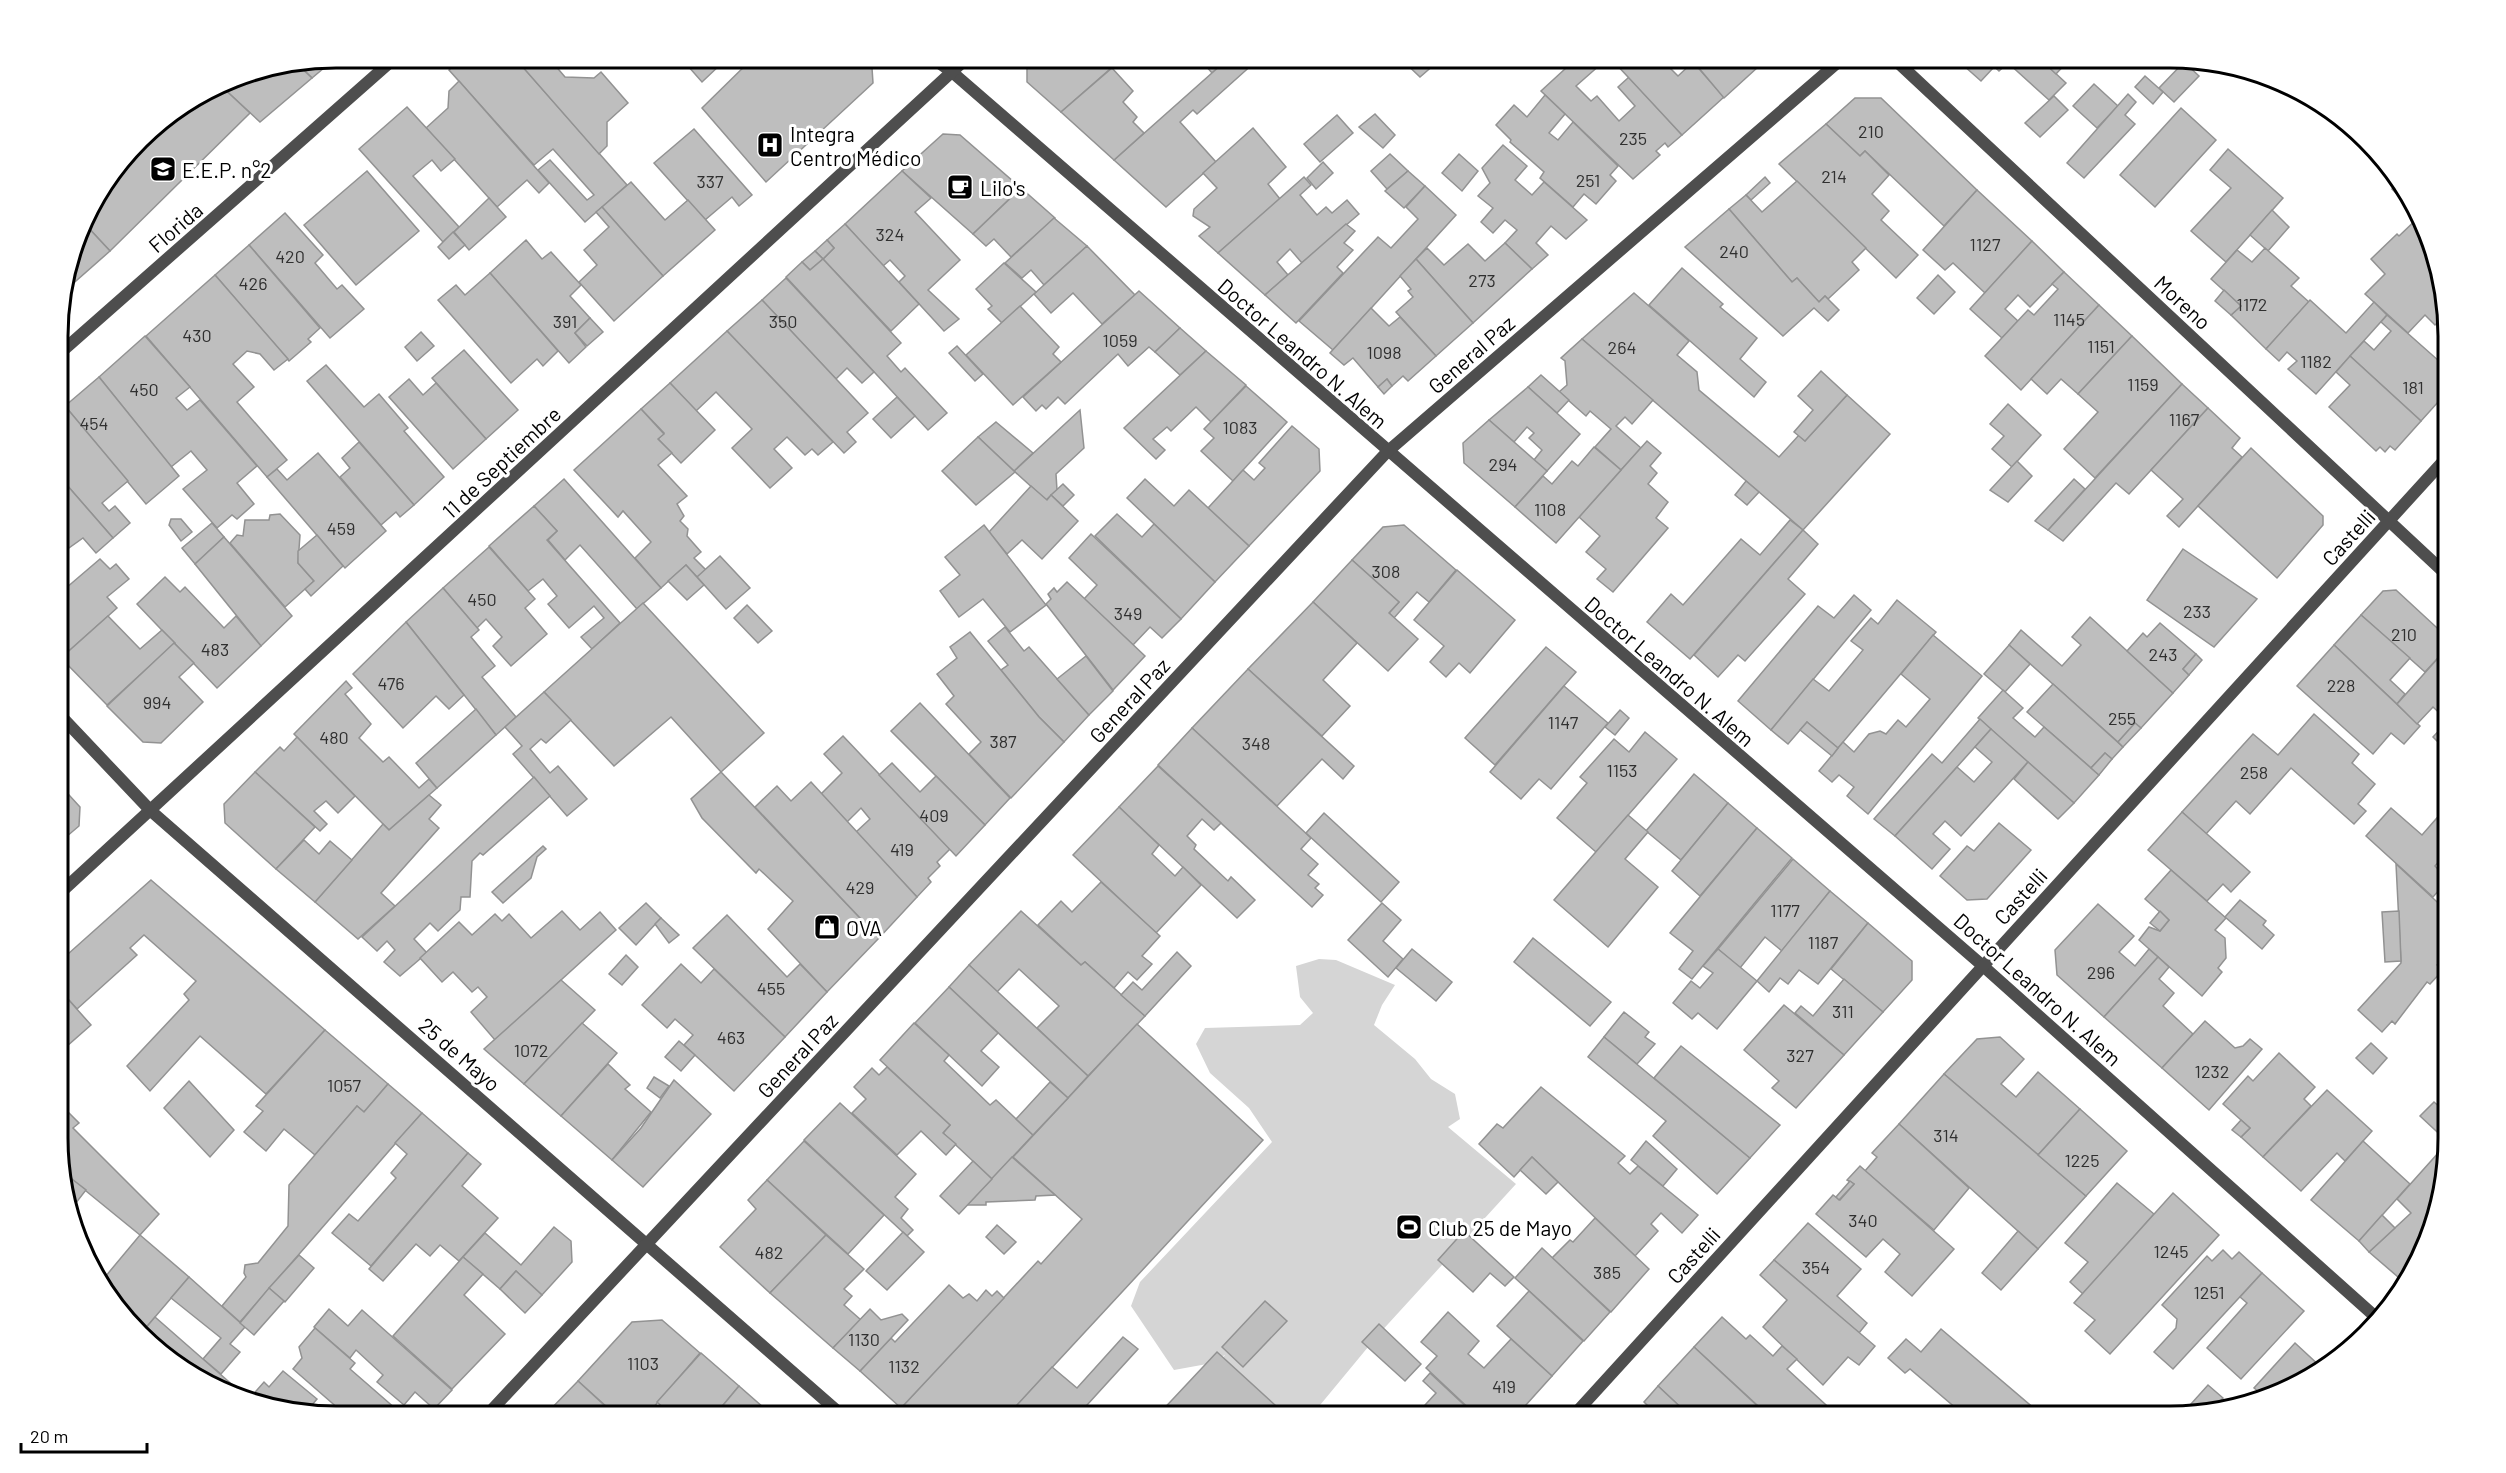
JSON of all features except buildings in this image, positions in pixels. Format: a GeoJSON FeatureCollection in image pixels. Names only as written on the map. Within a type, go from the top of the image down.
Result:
{"type":"FeatureCollection","features":[{"type":"Feature","properties":{"kind":"street","name":"Florida"},"geometry":{"type":"LineString","coordinates":[[68,346],[384,68]]}},
{"type":"Feature","properties":{"kind":"street","name":"Doctor Leandro N. Alem"},"geometry":{"type":"LineString","coordinates":[[946,68],[1983,966],[2372,1314]]}},
{"type":"Feature","properties":{"kind":"street","name":"11 de Septiembre"},"geometry":{"type":"LineString","coordinates":[[68,886],[956,68]]}},
{"type":"Feature","properties":{"kind":"street","name":"General Paz"},"geometry":{"type":"LineString","coordinates":[[495,1406],[1387,452],[1831,68]]}},
{"type":"Feature","properties":{"kind":"street","name":"Moreno"},"geometry":{"type":"LineString","coordinates":[[1904,68],[2438,567]]}},
{"type":"Feature","properties":{"kind":"street","name":"Castelli"},"geometry":{"type":"LineString","coordinates":[[1582,1406],[2438,467]]}},
{"type":"Feature","properties":{"kind":"street","name":"25 de Mayo"},"geometry":{"type":"LineString","coordinates":[[68,723],[151,811],[648,1243],[832,1406]]}},
{"type":"Feature","properties":{"kind":"shaded area"},"geometry":{"type":"Polygon","coordinates":[[[1319,959],[1336,960],[1395,985],[1382,1005],[1374,1025],[1415,1059],[1431,1079],[1455,1094],[1460,1119],[1448,1127],[1516,1184],[1378,1335],[1319,1406],[1178,1406],[1225,1355],[1207,1364],[1174,1370],[1131,1306],[1140,1282],[1272,1142],[1249,1108],[1210,1073],[1196,1044],[1205,1028],[1300,1025],[1313,1013],[1300,997],[1296,966],[1319,959]]]}},
{"type":"Feature","properties":{"kind":"place","name":"Integra Centro Médico"},"geometry":{"type":"Point","coordinates":[770,145]}},
{"type":"Feature","properties":{"kind":"place","name":"E.E.P. n°2"},"geometry":{"type":"Point","coordinates":[163,169]}},
{"type":"Feature","properties":{"kind":"place","name":"Lilo's"},"geometry":{"type":"Point","coordinates":[960,187]}},
{"type":"Feature","properties":{"kind":"place","name":"OVA"},"geometry":{"type":"Point","coordinates":[827,927]}},
{"type":"Feature","properties":{"kind":"place","name":"Club 25 de Mayo"},"geometry":{"type":"Point","coordinates":[1409,1227]}}]}
